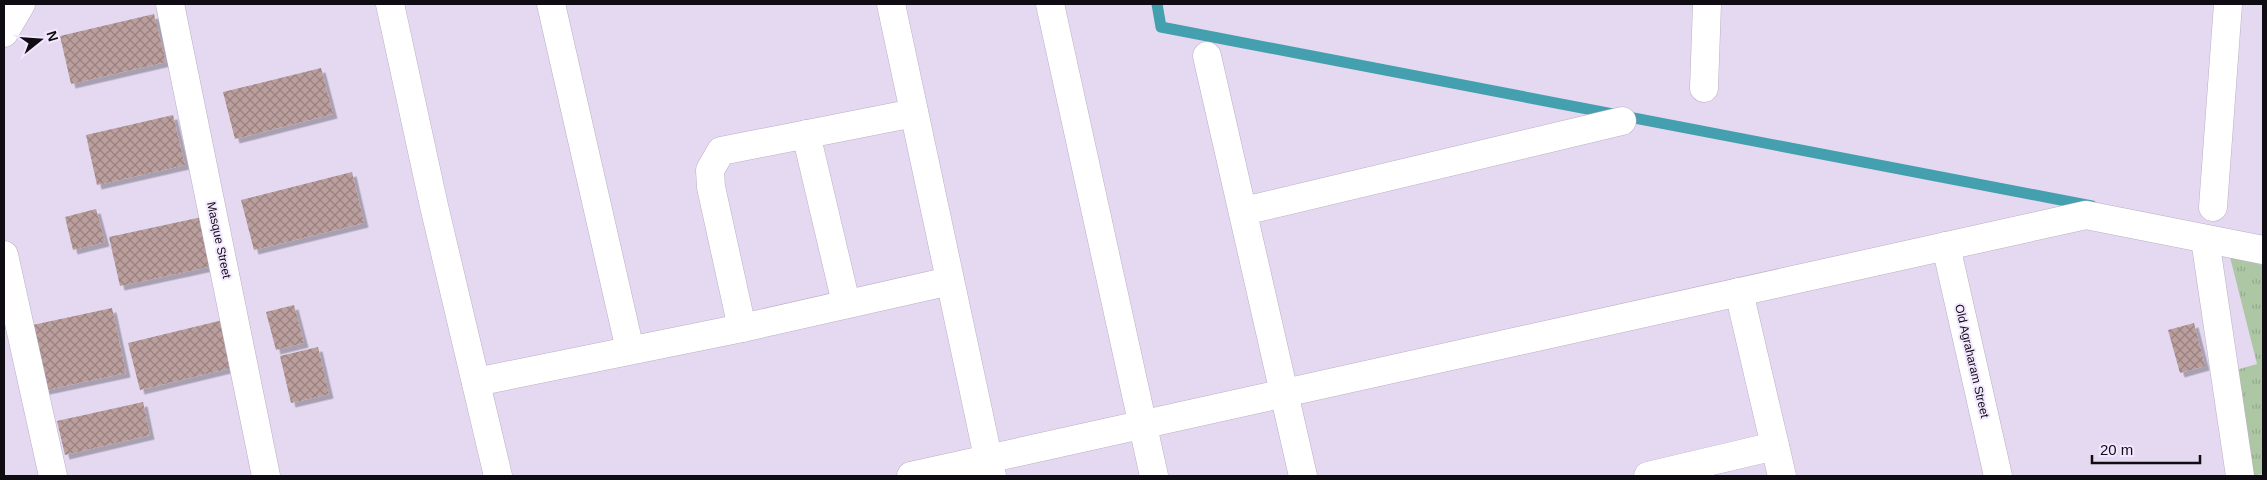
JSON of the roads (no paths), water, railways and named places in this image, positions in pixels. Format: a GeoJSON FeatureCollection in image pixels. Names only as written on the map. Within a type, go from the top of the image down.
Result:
{"type":"FeatureCollection","features":[{"type":"Feature","properties":{"kind":"street"},"geometry":{"type":"LineString","coordinates":[[4,33],[21,4]]}},
{"type":"Feature","properties":{"kind":"street","name":"Masque Street"},"geometry":{"type":"LineString","coordinates":[[170,4],[266,476]]}},
{"type":"Feature","properties":{"kind":"street"},"geometry":{"type":"LineString","coordinates":[[390,4],[434,206],[498,476]]}},
{"type":"Feature","properties":{"kind":"street"},"geometry":{"type":"LineString","coordinates":[[550,4],[630,350]]}},
{"type":"Feature","properties":{"kind":"street"},"geometry":{"type":"LineString","coordinates":[[891,4],[990,468]]}},
{"type":"Feature","properties":{"kind":"street"},"geometry":{"type":"LineString","coordinates":[[1050,4],[1154,476]]}},
{"type":"Feature","properties":{"kind":"street"},"geometry":{"type":"LineString","coordinates":[[1704,88],[1707,4]]}},
{"type":"Feature","properties":{"kind":"street"},"geometry":{"type":"LineString","coordinates":[[2213,207],[2228,4]]}},
{"type":"Feature","properties":{"kind":"street"},"geometry":{"type":"LineString","coordinates":[[1207,56],[1244,211],[1303,476]]}},
{"type":"Feature","properties":{"kind":"street"},"geometry":{"type":"LineString","coordinates":[[742,328],[710,187],[710,170],[721,151],[914,113]]}},
{"type":"Feature","properties":{"kind":"street"},"geometry":{"type":"LineString","coordinates":[[1244,211],[1622,121]]}},
{"type":"Feature","properties":{"kind":"street"},"geometry":{"type":"LineString","coordinates":[[806,134],[846,303]]}},
{"type":"Feature","properties":{"kind":"street"},"geometry":{"type":"LineString","coordinates":[[911,476],[990,468],[1142,425],[2086,215],[2263,250]]}},
{"type":"Feature","properties":{"kind":"street"},"geometry":{"type":"LineString","coordinates":[[2206,239],[2240,476]]}},
{"type":"Feature","properties":{"kind":"street","name":"Old Agraharam Street"},"geometry":{"type":"LineString","coordinates":[[1946,246],[1998,476]]}},
{"type":"Feature","properties":{"kind":"street"},"geometry":{"type":"LineString","coordinates":[[4,255],[48,475]]}},
{"type":"Feature","properties":{"kind":"street"},"geometry":{"type":"LineString","coordinates":[[476,382],[742,328],[950,281]]}},
{"type":"Feature","properties":{"kind":"street"},"geometry":{"type":"LineString","coordinates":[[1739,292],[1782,476]]}},
{"type":"Feature","properties":{"kind":"street"},"geometry":{"type":"LineString","coordinates":[[1648,476],[1775,446]]}},
{"type":"Feature","properties":{"kind":"waterway"},"geometry":{"type":"LineString","coordinates":[[1157,4],[1161,27],[2092,206]]}}]}
